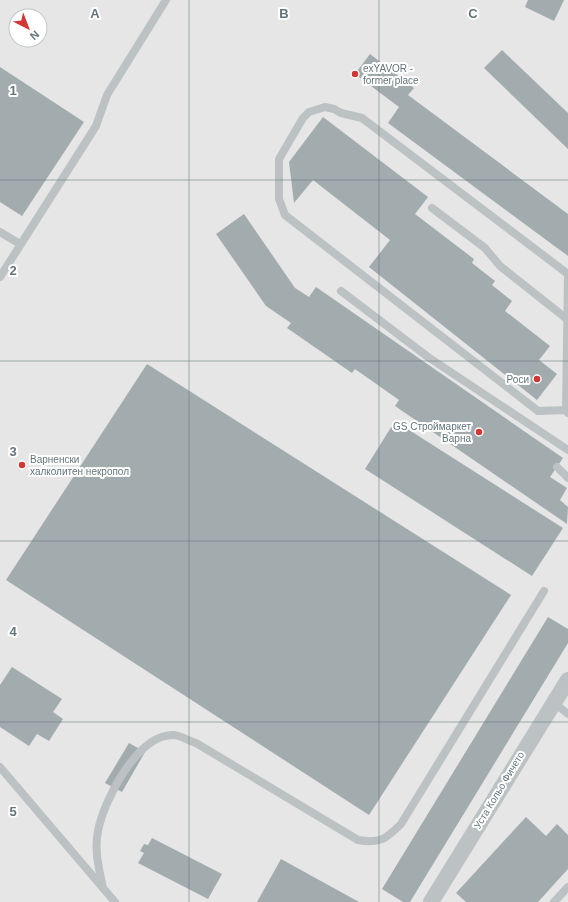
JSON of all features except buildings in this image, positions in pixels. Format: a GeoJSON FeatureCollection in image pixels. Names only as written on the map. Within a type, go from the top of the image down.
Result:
{"type":"FeatureCollection","features":[{"type":"Feature","properties":{"kind":"street","name":"Уста Кольо Фичето"},"geometry":{"type":"LineString","coordinates":[[431,902],[552,702],[568,680]]}},
{"type":"Feature","properties":{"kind":"lane"},"geometry":{"type":"LineString","coordinates":[[0,277],[96,126],[107,95],[166,0]]}},
{"type":"Feature","properties":{"kind":"lane"},"geometry":{"type":"LineString","coordinates":[[325,107],[362,118],[568,274],[567,411],[538,411],[286,215],[279,199],[279,159],[303,118],[309,112],[325,107]]}},
{"type":"Feature","properties":{"kind":"lane"},"geometry":{"type":"LineString","coordinates":[[432,208],[484,248],[500,266],[567,319]]}},
{"type":"Feature","properties":{"kind":"lane"},"geometry":{"type":"LineString","coordinates":[[0,232],[20,244]]}},
{"type":"Feature","properties":{"kind":"lane"},"geometry":{"type":"LineString","coordinates":[[340,291],[428,357],[568,450]]}},
{"type":"Feature","properties":{"kind":"lane"},"geometry":{"type":"LineString","coordinates":[[557,467],[568,478]]}},
{"type":"Feature","properties":{"kind":"lane"},"geometry":{"type":"LineString","coordinates":[[103,888],[96,860],[98,831],[110,797],[136,754],[153,740],[173,735],[196,743],[358,840],[371,842],[386,839],[401,824],[544,591]]}},
{"type":"Feature","properties":{"kind":"lane"},"geometry":{"type":"LineString","coordinates":[[552,702],[568,714]]}},
{"type":"Feature","properties":{"kind":"lane"},"geometry":{"type":"LineString","coordinates":[[0,768],[115,902]]}},
{"type":"Feature","properties":{"kind":"lane"},"geometry":{"type":"LineString","coordinates":[[554,902],[568,887]]}},
{"type":"Feature","properties":{"kind":"shaded area"},"geometry":{"type":"Polygon","coordinates":[[[0,0],[568,0],[568,902],[0,902],[0,0]]]}},
{"type":"Feature","properties":{"kind":"place","name":"exYAVOR - former place"},"geometry":{"type":"Point","coordinates":[355,74]}},
{"type":"Feature","properties":{"kind":"place","name":"Роси"},"geometry":{"type":"Point","coordinates":[537,379]}},
{"type":"Feature","properties":{"kind":"place","name":"GS Строймаркет Варна"},"geometry":{"type":"Point","coordinates":[479,432]}},
{"type":"Feature","properties":{"kind":"place","name":"Варненски халколитен некропол"},"geometry":{"type":"Point","coordinates":[22,465]}}]}
